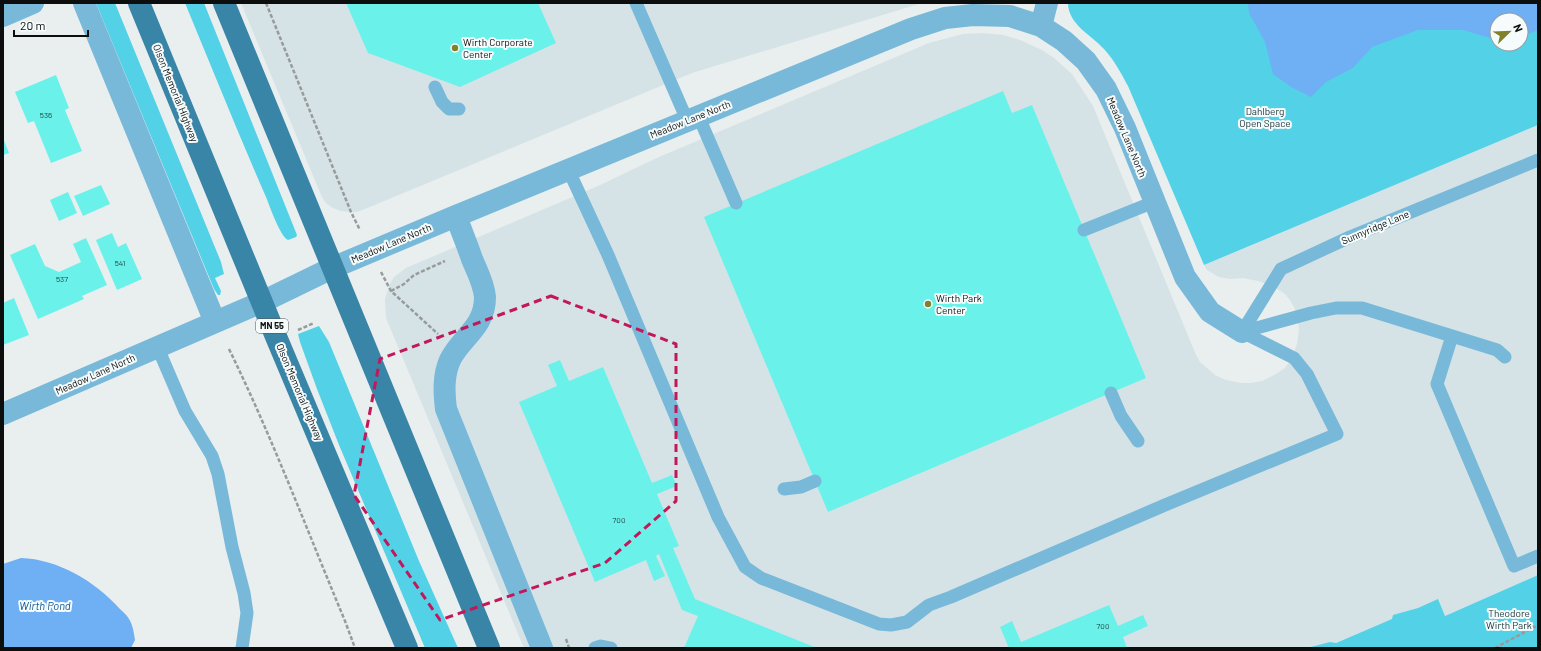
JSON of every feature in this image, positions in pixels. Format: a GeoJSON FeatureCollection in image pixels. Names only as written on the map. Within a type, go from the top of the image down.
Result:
{"type":"FeatureCollection","features":[{"type":"Feature","properties":{"kind":"main road","name":"Olson Memorial Highway"},"geometry":{"type":"LineString","coordinates":[[139,3],[407,648]]}},
{"type":"Feature","properties":{"kind":"main road"},"geometry":{"type":"LineString","coordinates":[[224,3],[489,648]]}},
{"type":"Feature","properties":{"kind":"street"},"geometry":{"type":"LineString","coordinates":[[3,16],[33,3]]}},
{"type":"Feature","properties":{"kind":"street"},"geometry":{"type":"LineString","coordinates":[[84,3],[215,322]]}},
{"type":"Feature","properties":{"kind":"street"},"geometry":{"type":"LineString","coordinates":[[1041,26],[1047,3]]}},
{"type":"Feature","properties":{"kind":"street","name":"Meadow Lane North"},"geometry":{"type":"LineString","coordinates":[[3,414],[73,385],[157,346],[262,302],[332,268],[568,169],[880,41],[945,18],[973,15],[1010,16],[1041,26],[1064,41],[1086,61],[1106,89],[1125,128],[1185,277],[1210,312],[1242,332]]}},
{"type":"Feature","properties":{"kind":"street"},"geometry":{"type":"LineString","coordinates":[[456,216],[482,284],[485,297],[482,314],[475,328],[450,360],[446,373],[444,390],[446,409],[542,648]]}},
{"type":"Feature","properties":{"kind":"lane"},"geometry":{"type":"LineString","coordinates":[[636,3],[736,203]]}},
{"type":"Feature","properties":{"kind":"lane"},"geometry":{"type":"LineString","coordinates":[[435,87],[442,102],[449,109],[459,109]]}},
{"type":"Feature","properties":{"kind":"lane","name":"Sunnyridge Lane"},"geometry":{"type":"LineString","coordinates":[[1242,332],[1281,269],[1350,237],[1538,160]]}},
{"type":"Feature","properties":{"kind":"lane"},"geometry":{"type":"LineString","coordinates":[[568,169],[608,255],[718,517],[745,567],[761,578],[879,624],[891,625],[907,622],[929,605],[1337,434],[1307,374],[1294,358],[1242,332]]}},
{"type":"Feature","properties":{"kind":"lane"},"geometry":{"type":"LineString","coordinates":[[1084,230],[1154,202]]}},
{"type":"Feature","properties":{"kind":"lane"},"geometry":{"type":"LineString","coordinates":[[1242,332],[1330,310],[1362,308],[1497,350],[1504,358]]}},
{"type":"Feature","properties":{"kind":"lane"},"geometry":{"type":"LineString","coordinates":[[1452,336],[1437,384],[1514,566],[1538,556]]}},
{"type":"Feature","properties":{"kind":"lane"},"geometry":{"type":"LineString","coordinates":[[157,346],[185,411],[212,456],[218,474],[232,547],[244,593],[247,613],[242,648]]}},
{"type":"Feature","properties":{"kind":"lane"},"geometry":{"type":"LineString","coordinates":[[1111,393],[1121,416],[1138,442]]}},
{"type":"Feature","properties":{"kind":"lane"},"geometry":{"type":"LineString","coordinates":[[784,489],[801,487],[815,481]]}},
{"type":"Feature","properties":{"kind":"lane"},"geometry":{"type":"LineString","coordinates":[[595,648],[601,646],[611,648]]}},
{"type":"Feature","properties":{"kind":"path"},"geometry":{"type":"LineString","coordinates":[[266,3],[351,212],[391,291],[440,336],[458,348]]}},
{"type":"Feature","properties":{"kind":"path"},"geometry":{"type":"LineString","coordinates":[[391,291],[404,284],[414,275],[445,261]]}},
{"type":"Feature","properties":{"kind":"path"},"geometry":{"type":"LineString","coordinates":[[298,330],[314,323]]}},
{"type":"Feature","properties":{"kind":"path"},"geometry":{"type":"LineString","coordinates":[[229,349],[272,442],[355,648]]}},
{"type":"Feature","properties":{"kind":"path"},"geometry":{"type":"LineString","coordinates":[[1495,648],[1538,625]]}},
{"type":"Feature","properties":{"kind":"highlighted area"},"geometry":{"type":"Polygon","coordinates":[[[551,296],[676,344],[676,501],[605,563],[440,620],[354,495],[380,359],[551,296]]]}},
{"type":"Feature","properties":{"kind":"shaded area"},"geometry":{"type":"Polygon","coordinates":[[[241,3],[922,3],[692,73],[365,209],[357,212],[351,212],[340,211],[331,207],[322,197],[241,3]]]}},
{"type":"Feature","properties":{"kind":"shaded area"},"geometry":{"type":"Polygon","coordinates":[[[983,33],[1003,35],[1020,40],[1042,50],[1054,58],[1072,74],[1093,106],[1196,355],[1200,362],[1215,375],[1226,380],[1241,383],[1262,381],[1285,368],[1292,358],[1297,344],[1299,331],[1295,309],[1285,294],[1273,286],[1243,278],[1230,279],[1219,277],[1207,270],[1204,265],[1538,125],[1538,575],[1445,616],[1438,600],[1324,648],[524,648],[386,318],[385,299],[394,277],[406,268],[598,186],[659,157],[929,43],[963,34],[983,33]]]}},
{"type":"Feature","properties":{"kind":"green space"},"geometry":{"type":"Polygon","coordinates":[[[96,3],[115,3],[221,262],[224,274],[215,278],[221,291],[220,295],[218,295],[214,289],[96,3]]]}},
{"type":"Feature","properties":{"kind":"green space"},"geometry":{"type":"Polygon","coordinates":[[[185,3],[204,3],[297,235],[296,237],[288,240],[279,227],[185,3]]]}},
{"type":"Feature","properties":{"kind":"green space","name":"Dahlberg Open Space"},"geometry":{"type":"Polygon","coordinates":[[[1068,3],[1538,3],[1538,125],[1204,265],[1128,86],[1108,53],[1081,29],[1072,17],[1068,3]]]}},
{"type":"Feature","properties":{"kind":"green space"},"geometry":{"type":"Polygon","coordinates":[[[319,326],[329,342],[419,561],[458,648],[425,648],[339,445],[300,342],[298,334],[319,326]]]}},
{"type":"Feature","properties":{"kind":"green space","name":"Theodore Wirth Park"},"geometry":{"type":"Polygon","coordinates":[[[1538,575],[1538,648],[1307,648],[1330,642],[1336,643],[1392,619],[1393,615],[1418,608],[1438,599],[1445,616],[1538,575]]]}},
{"type":"Feature","properties":{"kind":"water"},"geometry":{"type":"Polygon","coordinates":[[[1248,3],[1538,3],[1538,30],[1529,34],[1529,12],[1489,12],[1489,38],[1463,30],[1418,30],[1372,47],[1353,68],[1326,82],[1311,97],[1291,87],[1273,74],[1265,42],[1249,13],[1248,3]]]}},
{"type":"Feature","properties":{"kind":"water","name":"Wirth Pond"},"geometry":{"type":"Polygon","coordinates":[[[21,558],[35,559],[62,567],[99,589],[124,613],[130,621],[135,640],[131,648],[3,648],[3,564],[21,558]]]}},
{"type":"Feature","properties":{"kind":"building","name":"Wirth Corporate Center"},"geometry":{"type":"Polygon","coordinates":[[[346,3],[538,3],[556,43],[460,87],[368,53],[346,3]]]}},
{"type":"Feature","properties":{"kind":"building"},"geometry":{"type":"Polygon","coordinates":[[[56,75],[69,108],[65,110],[82,151],[51,163],[34,121],[28,123],[15,92],[56,75]]]}},
{"type":"Feature","properties":{"kind":"building","name":"Wirth Park Center"},"geometry":{"type":"Polygon","coordinates":[[[1003,91],[1012,113],[1032,105],[1146,378],[828,512],[704,217],[1003,91]]]}},
{"type":"Feature","properties":{"kind":"building"},"geometry":{"type":"Polygon","coordinates":[[[3,138],[9,153],[3,155],[3,138]]]}},
{"type":"Feature","properties":{"kind":"building"},"geometry":{"type":"Polygon","coordinates":[[[101,185],[110,204],[83,216],[74,196],[101,185]]]}},
{"type":"Feature","properties":{"kind":"building"},"geometry":{"type":"Polygon","coordinates":[[[68,192],[77,213],[59,221],[50,200],[68,192]]]}},
{"type":"Feature","properties":{"kind":"building"},"geometry":{"type":"Polygon","coordinates":[[[112,233],[118,247],[126,243],[142,279],[117,290],[96,240],[112,233]]]}},
{"type":"Feature","properties":{"kind":"building"},"geometry":{"type":"Polygon","coordinates":[[[86,238],[107,285],[82,296],[84,299],[38,319],[10,255],[35,244],[45,266],[59,272],[81,262],[73,244],[86,238]]]}},
{"type":"Feature","properties":{"kind":"building"},"geometry":{"type":"Polygon","coordinates":[[[14,298],[29,335],[3,345],[3,303],[14,298]]]}},
{"type":"Feature","properties":{"kind":"building"},"geometry":{"type":"Polygon","coordinates":[[[560,360],[569,381],[603,367],[652,483],[672,475],[677,486],[657,494],[679,546],[673,548],[695,599],[817,648],[684,648],[698,616],[682,610],[659,554],[656,556],[665,576],[654,581],[646,560],[595,582],[519,402],[557,386],[548,365],[560,360]]]}},
{"type":"Feature","properties":{"kind":"building"},"geometry":{"type":"Polygon","coordinates":[[[1109,605],[1118,626],[1143,615],[1148,626],[1123,637],[1127,648],[1009,648],[1000,627],[1012,621],[1021,642],[1109,605]]]}},
{"type":"Feature","properties":{"kind":"place","name":"Wirth Corporate Center"},"geometry":{"type":"Point","coordinates":[455,48]}},
{"type":"Feature","properties":{"kind":"place","name":"Wirth Park Center"},"geometry":{"type":"Point","coordinates":[928,304]}}]}
